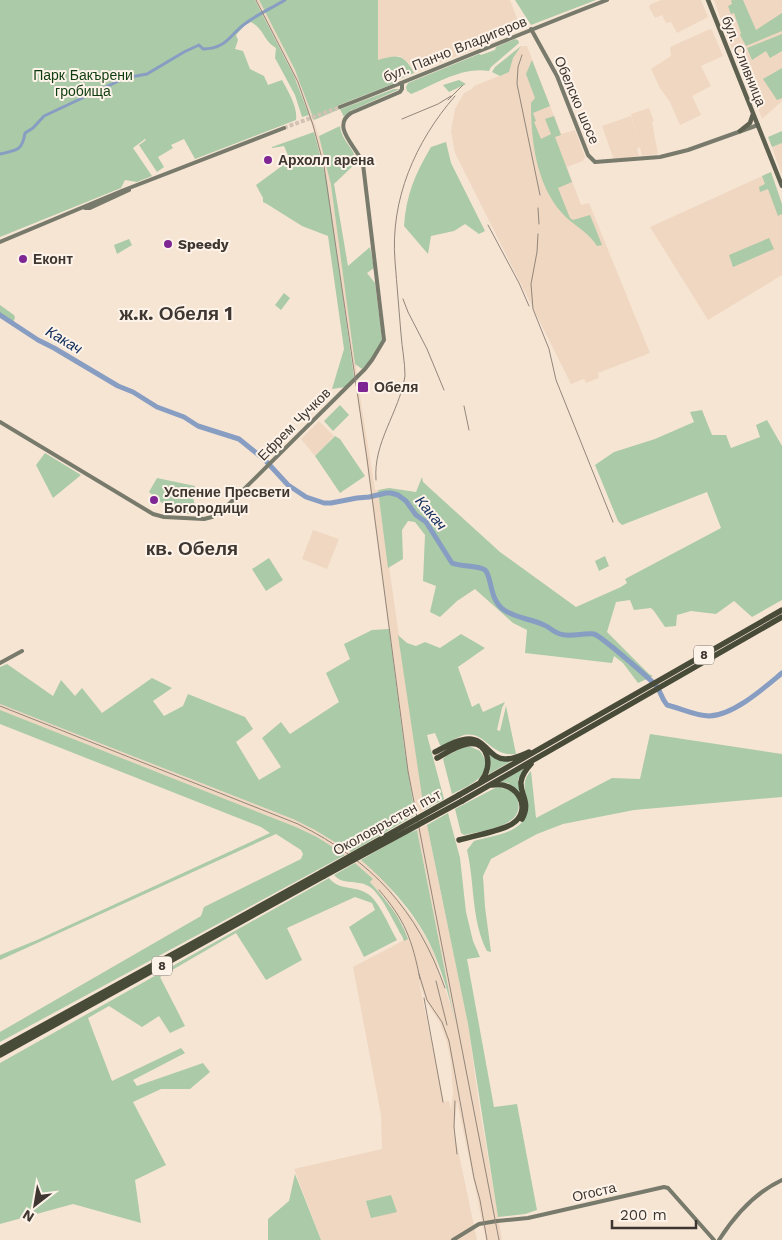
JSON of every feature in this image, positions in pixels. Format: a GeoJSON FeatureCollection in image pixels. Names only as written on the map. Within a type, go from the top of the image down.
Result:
{"type":"FeatureCollection","features":[{"type":"Feature","properties":{"kind":"highway","name":"8"},"geometry":{"type":"LineString","coordinates":[[750,629],[782,605]]}},
{"type":"Feature","properties":{"kind":"highway","name":"Околовръстен път"},"geometry":{"type":"LineString","coordinates":[[0,1049],[461,798],[541,749],[660,684],[782,610]]}},
{"type":"Feature","properties":{"kind":"highway","name":"Околовръстен път"},"geometry":{"type":"LineString","coordinates":[[660,684],[763,627],[782,619]]}},
{"type":"Feature","properties":{"kind":"highway","name":"Околовръстен път"},"geometry":{"type":"LineString","coordinates":[[473,791],[536,759],[648,691]]}},
{"type":"Feature","properties":{"kind":"highway"},"geometry":{"type":"LineString","coordinates":[[583,736],[589,728]]}},
{"type":"Feature","properties":{"kind":"highway"},"geometry":{"type":"LineString","coordinates":[[473,791],[488,770],[489,760],[484,750],[472,744],[467,744],[436,755],[458,741],[469,739],[480,741],[493,754],[502,759],[514,758],[541,749]]}},
{"type":"Feature","properties":{"kind":"highway"},"geometry":{"type":"LineString","coordinates":[[473,791],[497,784],[509,787],[520,796],[521,812],[517,820],[508,826],[460,842],[512,828],[520,822],[525,813],[526,804],[520,787],[520,781],[523,773],[536,759]]}},
{"type":"Feature","properties":{"kind":"highway","name":"Околовръстен път"},"geometry":{"type":"LineString","coordinates":[[0,1055],[323,874]]}},
{"type":"Feature","properties":{"kind":"main road","name":"бул. Сливница"},"geometry":{"type":"LineString","coordinates":[[708,0],[782,186]]}},
{"type":"Feature","properties":{"kind":"main road"},"geometry":{"type":"LineString","coordinates":[[740,131],[751,122],[752,110]]}},
{"type":"Feature","properties":{"kind":"street","name":"бул. Панчо Владигеров"},"geometry":{"type":"LineString","coordinates":[[340,107],[608,0]]}},
{"type":"Feature","properties":{"kind":"street","name":"Обелско шосе"},"geometry":{"type":"LineString","coordinates":[[531,30],[558,76],[588,155],[594,161],[660,157],[688,150],[758,125]]}},
{"type":"Feature","properties":{"kind":"street","name":"Ефрем Чучков"},"geometry":{"type":"LineString","coordinates":[[0,422],[149,512],[164,517],[188,519],[212,517],[225,508],[365,369],[384,340],[363,164],[359,154],[345,136],[343,124],[346,117],[351,113],[400,92],[403,88],[402,83]]}},
{"type":"Feature","properties":{"kind":"street"},"geometry":{"type":"LineString","coordinates":[[0,242],[85,208],[88,205],[284,128]]}},
{"type":"Feature","properties":{"kind":"street"},"geometry":{"type":"LineString","coordinates":[[0,662],[22,651]]}},
{"type":"Feature","properties":{"kind":"street"},"geometry":{"type":"LineString","coordinates":[[719,1240],[739,1212],[766,1190],[782,1180]]}},
{"type":"Feature","properties":{"kind":"street","name":"Огоста"},"geometry":{"type":"LineString","coordinates":[[453,1240],[479,1224],[497,1220],[528,1218],[664,1187],[668,1188],[714,1240]]}},
{"type":"Feature","properties":{"kind":"shaded area"},"geometry":{"type":"Polygon","coordinates":[[[255,0],[259,0],[300,81],[321,142],[331,185],[361,402],[375,490],[378,490],[424,810],[415,815],[327,182],[317,141],[300,90],[255,0]]]}},
{"type":"Feature","properties":{"kind":"shaded area"},"geometry":{"type":"Polygon","coordinates":[[[378,0],[510,0],[520,26],[479,42],[481,47],[436,64],[432,63],[429,67],[414,73],[409,63],[400,56],[378,60],[378,0]]]}},
{"type":"Feature","properties":{"kind":"shaded area"},"geometry":{"type":"Polygon","coordinates":[[[661,0],[701,0],[708,17],[677,33],[671,22],[666,23],[662,15],[655,18],[649,7],[651,4],[661,0]]]}},
{"type":"Feature","properties":{"kind":"shaded area"},"geometry":{"type":"Polygon","coordinates":[[[714,0],[782,0],[782,101],[762,119],[750,85],[747,84],[729,42],[714,0]]]}},
{"type":"Feature","properties":{"kind":"shaded area"},"geometry":{"type":"Polygon","coordinates":[[[710,29],[723,56],[701,66],[711,86],[692,96],[701,115],[680,125],[670,102],[660,88],[651,69],[671,56],[670,47],[710,29]]]}},
{"type":"Feature","properties":{"kind":"shaded area"},"geometry":{"type":"Polygon","coordinates":[[[521,46],[527,46],[561,134],[575,130],[585,157],[583,161],[567,167],[581,205],[589,203],[650,353],[598,373],[599,378],[586,383],[584,379],[571,384],[455,153],[451,131],[455,109],[464,93],[474,86],[509,72],[511,61],[521,46]]]}},
{"type":"Feature","properties":{"kind":"shaded area"},"geometry":{"type":"Polygon","coordinates":[[[649,108],[654,121],[652,122],[658,154],[642,156],[640,147],[637,149],[639,156],[614,160],[602,126],[631,116],[638,138],[631,114],[649,108]]]}},
{"type":"Feature","properties":{"kind":"shaded area"},"geometry":{"type":"Polygon","coordinates":[[[782,143],[782,175],[772,147],[782,143]]]}},
{"type":"Feature","properties":{"kind":"shaded area"},"geometry":{"type":"Polygon","coordinates":[[[771,172],[782,204],[782,275],[708,320],[650,227],[771,172]]]}},
{"type":"Feature","properties":{"kind":"shaded area"},"geometry":{"type":"Polygon","coordinates":[[[319,421],[334,436],[315,456],[301,439],[319,421]]]}},
{"type":"Feature","properties":{"kind":"shaded area"},"geometry":{"type":"Polygon","coordinates":[[[313,530],[339,539],[327,569],[302,559],[313,530]]]}},
{"type":"Feature","properties":{"kind":"shaded area"},"geometry":{"type":"Polygon","coordinates":[[[0,704],[293,819],[351,852],[345,855],[317,837],[296,827],[0,710],[0,704]]]}},
{"type":"Feature","properties":{"kind":"shaded area"},"geometry":{"type":"Polygon","coordinates":[[[427,825],[468,1024],[479,1104],[502,1240],[486,1240],[457,1101],[454,1131],[477,1240],[321,1240],[294,1169],[382,1149],[381,1115],[353,967],[408,938],[402,923],[383,896],[370,882],[373,879],[355,863],[361,860],[381,877],[417,923],[433,951],[454,1016],[417,830],[427,825]],[[419,982],[444,1102],[449,1101],[451,1110],[453,1092],[451,1062],[447,1043],[440,1023],[426,1001],[419,982]]]}},
{"type":"Feature","properties":{"kind":"green space","name":"Парк Бакърени гробища"},"geometry":{"type":"Polygon","coordinates":[[[0,0],[255,0],[294,76],[309,115],[302,117],[295,95],[275,58],[276,48],[259,28],[251,22],[245,25],[236,35],[238,40],[235,49],[243,51],[250,69],[264,76],[268,85],[282,80],[294,105],[296,120],[195,159],[184,139],[171,145],[173,148],[158,157],[164,167],[157,172],[139,145],[145,139],[133,148],[152,176],[137,182],[125,180],[121,188],[0,237],[0,0]]]}},
{"type":"Feature","properties":{"kind":"green space"},"geometry":{"type":"Polygon","coordinates":[[[259,0],[378,0],[378,60],[396,56],[400,57],[407,62],[414,73],[395,81],[393,84],[339,105],[341,109],[394,89],[400,89],[350,111],[344,117],[340,109],[314,120],[295,70],[259,0]]]}},
{"type":"Feature","properties":{"kind":"green space"},"geometry":{"type":"Polygon","coordinates":[[[515,0],[596,0],[531,25],[515,0]]]}},
{"type":"Feature","properties":{"kind":"green space"},"geometry":{"type":"Polygon","coordinates":[[[732,0],[743,0],[756,30],[782,13],[782,31],[746,46],[740,35],[734,13],[731,14],[728,6],[732,4],[732,0]]]}},
{"type":"Feature","properties":{"kind":"green space"},"geometry":{"type":"Polygon","coordinates":[[[782,34],[782,51],[770,58],[766,51],[752,60],[747,48],[782,34]]]}},
{"type":"Feature","properties":{"kind":"green space"},"geometry":{"type":"Polygon","coordinates":[[[515,39],[519,43],[491,67],[489,71],[469,71],[449,77],[411,94],[407,91],[408,83],[479,54],[495,50],[496,47],[515,39]]]}},
{"type":"Feature","properties":{"kind":"green space"},"geometry":{"type":"Polygon","coordinates":[[[521,46],[513,58],[509,72],[500,76],[492,72],[495,67],[521,46]]]}},
{"type":"Feature","properties":{"kind":"green space"},"geometry":{"type":"Polygon","coordinates":[[[532,60],[550,106],[533,113],[536,121],[534,122],[541,139],[551,134],[545,119],[554,116],[561,135],[555,137],[572,182],[558,188],[570,218],[573,220],[590,215],[602,245],[597,246],[589,236],[561,212],[553,201],[541,175],[532,132],[531,103],[535,98],[526,74],[532,60]]]}},
{"type":"Feature","properties":{"kind":"green space"},"geometry":{"type":"Polygon","coordinates":[[[782,68],[782,98],[777,100],[763,79],[782,68]]]}},
{"type":"Feature","properties":{"kind":"green space"},"geometry":{"type":"Polygon","coordinates":[[[459,80],[466,84],[449,92],[443,85],[459,80]]]}},
{"type":"Feature","properties":{"kind":"green space"},"geometry":{"type":"Polygon","coordinates":[[[340,126],[343,137],[354,153],[356,163],[334,184],[348,266],[370,247],[374,268],[367,273],[375,283],[382,340],[369,362],[362,369],[355,364],[331,185],[319,136],[340,126]]]}},
{"type":"Feature","properties":{"kind":"green space"},"geometry":{"type":"Polygon","coordinates":[[[782,131],[782,143],[772,147],[768,137],[782,131]]]}},
{"type":"Feature","properties":{"kind":"green space"},"geometry":{"type":"Polygon","coordinates":[[[314,132],[327,182],[354,377],[345,387],[332,389],[344,349],[328,236],[302,226],[263,202],[263,198],[256,185],[290,160],[284,146],[272,147],[314,132]]]}},
{"type":"Feature","properties":{"kind":"green space"},"geometry":{"type":"Polygon","coordinates":[[[446,142],[451,163],[485,231],[479,234],[465,224],[454,231],[431,236],[428,254],[404,226],[405,215],[412,185],[425,157],[431,147],[446,142]]]}},
{"type":"Feature","properties":{"kind":"green space"},"geometry":{"type":"Polygon","coordinates":[[[771,172],[782,204],[782,215],[778,216],[768,189],[760,192],[759,187],[765,184],[762,176],[771,172]]]}},
{"type":"Feature","properties":{"kind":"green space"},"geometry":{"type":"Polygon","coordinates":[[[769,238],[774,249],[733,267],[729,255],[769,238]]]}},
{"type":"Feature","properties":{"kind":"green space"},"geometry":{"type":"Polygon","coordinates":[[[129,239],[132,245],[117,254],[114,245],[129,239]]]}},
{"type":"Feature","properties":{"kind":"green space"},"geometry":{"type":"Polygon","coordinates":[[[284,293],[290,298],[281,310],[275,305],[284,293]]]}},
{"type":"Feature","properties":{"kind":"green space"},"geometry":{"type":"Polygon","coordinates":[[[0,305],[14,315],[13,322],[0,314],[0,305]]]}},
{"type":"Feature","properties":{"kind":"green space"},"geometry":{"type":"Polygon","coordinates":[[[340,405],[349,415],[333,431],[324,421],[340,405]]]}},
{"type":"Feature","properties":{"kind":"green space"},"geometry":{"type":"Polygon","coordinates":[[[702,410],[712,435],[726,435],[731,448],[760,437],[756,425],[767,420],[782,446],[782,600],[752,617],[734,601],[716,614],[691,611],[677,615],[676,626],[665,627],[651,608],[634,610],[630,600],[616,602],[607,632],[653,676],[638,683],[623,663],[614,656],[612,663],[525,653],[527,630],[513,623],[475,589],[457,601],[440,617],[430,612],[436,586],[423,581],[425,535],[415,522],[408,521],[402,530],[403,559],[388,568],[378,490],[389,488],[416,492],[422,477],[423,482],[500,552],[576,607],[621,587],[627,583],[625,579],[721,528],[707,492],[622,525],[618,521],[595,465],[614,452],[655,439],[694,422],[690,412],[702,410]]]}},
{"type":"Feature","properties":{"kind":"green space"},"geometry":{"type":"Polygon","coordinates":[[[335,436],[340,439],[365,476],[340,493],[315,456],[335,436]]]}},
{"type":"Feature","properties":{"kind":"green space"},"geometry":{"type":"Polygon","coordinates":[[[45,453],[81,475],[53,498],[36,465],[45,453]]]}},
{"type":"Feature","properties":{"kind":"green space"},"geometry":{"type":"Polygon","coordinates":[[[157,478],[195,486],[193,498],[196,509],[194,514],[184,514],[181,511],[167,513],[169,504],[162,503],[149,492],[157,478]]]}},
{"type":"Feature","properties":{"kind":"green space"},"geometry":{"type":"Polygon","coordinates":[[[605,556],[609,566],[599,571],[595,561],[605,556]]]}},
{"type":"Feature","properties":{"kind":"green space"},"geometry":{"type":"Polygon","coordinates":[[[269,558],[283,580],[266,591],[252,569],[269,558]]]}},
{"type":"Feature","properties":{"kind":"green space"},"geometry":{"type":"Polygon","coordinates":[[[389,629],[415,815],[351,852],[293,819],[0,704],[0,667],[7,664],[53,696],[61,680],[75,696],[82,688],[102,713],[152,678],[172,688],[153,701],[164,716],[183,706],[188,694],[245,717],[253,729],[236,742],[259,780],[281,767],[262,738],[281,722],[290,734],[339,702],[326,673],[350,659],[344,644],[372,630],[389,629]]]}},
{"type":"Feature","properties":{"kind":"green space"},"geometry":{"type":"Polygon","coordinates":[[[461,634],[485,648],[458,667],[472,707],[479,703],[483,712],[505,702],[497,730],[500,731],[506,706],[516,754],[500,752],[472,735],[461,736],[442,746],[435,733],[427,735],[444,799],[424,810],[398,635],[407,643],[416,646],[425,642],[440,648],[461,634]]]}},
{"type":"Feature","properties":{"kind":"green space"},"geometry":{"type":"Polygon","coordinates":[[[0,710],[296,827],[317,837],[345,855],[0,1042],[0,1032],[201,916],[204,907],[301,859],[303,854],[301,850],[276,834],[0,960],[0,955],[37,940],[270,833],[261,827],[0,724],[0,710]]]}},
{"type":"Feature","properties":{"kind":"green space"},"geometry":{"type":"Polygon","coordinates":[[[650,734],[782,754],[782,797],[634,810],[563,824],[537,834],[491,859],[483,876],[491,952],[487,951],[478,927],[467,850],[474,841],[506,832],[515,828],[523,821],[527,807],[526,778],[531,771],[536,818],[612,778],[640,779],[650,734]]]}},
{"type":"Feature","properties":{"kind":"green space"},"geometry":{"type":"Polygon","coordinates":[[[464,747],[471,747],[480,751],[486,762],[486,768],[474,782],[452,794],[443,759],[464,747]]]}},
{"type":"Feature","properties":{"kind":"green space"},"geometry":{"type":"Polygon","coordinates":[[[485,747],[491,755],[513,760],[489,774],[490,760],[485,747]]]}},
{"type":"Feature","properties":{"kind":"green space"},"geometry":{"type":"Polygon","coordinates":[[[526,767],[518,779],[520,793],[508,783],[500,782],[526,767]]]}},
{"type":"Feature","properties":{"kind":"green space"},"geometry":{"type":"Polygon","coordinates":[[[497,787],[511,791],[517,798],[518,810],[515,817],[509,822],[491,829],[464,835],[461,833],[455,809],[497,787]]]}},
{"type":"Feature","properties":{"kind":"green space"},"geometry":{"type":"Polygon","coordinates":[[[448,813],[460,858],[466,912],[473,941],[480,957],[467,959],[494,1107],[517,1104],[537,1210],[525,1214],[498,1217],[468,1024],[427,825],[448,813]]]}},
{"type":"Feature","properties":{"kind":"green space"},"geometry":{"type":"Polygon","coordinates":[[[417,830],[456,1027],[444,980],[428,940],[403,902],[361,860],[406,834],[417,830]]]}},
{"type":"Feature","properties":{"kind":"green space"},"geometry":{"type":"Polygon","coordinates":[[[355,863],[373,879],[370,882],[397,916],[408,939],[404,941],[388,910],[379,896],[370,887],[361,883],[346,882],[334,875],[355,863]]]}},
{"type":"Feature","properties":{"kind":"green space"},"geometry":{"type":"Polygon","coordinates":[[[329,878],[337,885],[363,891],[372,897],[397,940],[364,957],[349,927],[375,910],[372,903],[355,897],[287,928],[302,960],[266,980],[236,933],[160,977],[185,1026],[170,1033],[159,1016],[142,1027],[109,1006],[88,1018],[112,1081],[181,1048],[185,1053],[133,1080],[137,1086],[203,1063],[210,1072],[190,1089],[161,1089],[133,1102],[166,1165],[135,1180],[141,1223],[73,1204],[0,1224],[0,1063],[329,878]]]}},
{"type":"Feature","properties":{"kind":"green space"},"geometry":{"type":"Polygon","coordinates":[[[295,1174],[321,1240],[268,1240],[268,1219],[289,1201],[295,1174]]]}},
{"type":"Feature","properties":{"kind":"green space"},"geometry":{"type":"Polygon","coordinates":[[[391,1195],[397,1212],[371,1218],[366,1201],[391,1195]]]}},
{"type":"Feature","properties":{"kind":"waterway"},"geometry":{"type":"LineString","coordinates":[[0,154],[18,149],[25,133],[33,128],[44,116],[125,78],[147,74],[199,45],[203,49],[223,44],[241,27],[285,0]]}},
{"type":"Feature","properties":{"kind":"waterway","name":"Какач"},"geometry":{"type":"LineString","coordinates":[[0,315],[38,340],[157,407],[184,417],[198,426],[239,439],[265,460],[288,485],[306,497],[324,503],[331,503],[386,493],[398,495],[406,501],[416,515],[426,522],[452,563],[485,570],[489,577],[493,595],[499,606],[504,610],[513,615],[544,625],[560,634],[594,634],[654,684],[667,705],[699,715],[719,714],[748,700],[782,673]]}},
{"type":"Feature","properties":{"kind":"tunnel"},"geometry":{"type":"LineString","coordinates":[[284,128],[340,107]]}},
{"type":"Feature","properties":{"kind":"railway"},"geometry":{"type":"LineString","coordinates":[[256,0],[298,82],[313,125],[324,166],[367,459],[408,771],[499,1240]]}},
{"type":"Feature","properties":{"kind":"railway"},"geometry":{"type":"LineString","coordinates":[[522,55],[518,67],[517,84],[540,195]]}},
{"type":"Feature","properties":{"kind":"railway"},"geometry":{"type":"LineString","coordinates":[[448,100],[463,85]]}},
{"type":"Feature","properties":{"kind":"railway"},"geometry":{"type":"LineString","coordinates":[[402,119],[438,104],[451,96]]}},
{"type":"Feature","properties":{"kind":"railway"},"geometry":{"type":"LineString","coordinates":[[376,480],[378,453],[398,403],[405,376],[395,261],[395,238],[401,194],[417,152],[428,133],[455,96]]}},
{"type":"Feature","properties":{"kind":"railway"},"geometry":{"type":"LineString","coordinates":[[538,208],[539,224]]}},
{"type":"Feature","properties":{"kind":"railway"},"geometry":{"type":"LineString","coordinates":[[488,225],[529,306]]}},
{"type":"Feature","properties":{"kind":"railway"},"geometry":{"type":"LineString","coordinates":[[538,234],[537,252],[531,284],[533,309],[549,349],[556,380],[613,522]]}},
{"type":"Feature","properties":{"kind":"railway"},"geometry":{"type":"LineString","coordinates":[[403,299],[444,390]]}},
{"type":"Feature","properties":{"kind":"railway"},"geometry":{"type":"LineString","coordinates":[[464,406],[469,430]]}},
{"type":"Feature","properties":{"kind":"railway"},"geometry":{"type":"LineString","coordinates":[[0,706],[298,824],[324,838],[370,871],[406,911],[421,934],[445,988]]}},
{"type":"Feature","properties":{"kind":"railway"},"geometry":{"type":"LineString","coordinates":[[379,890],[395,911],[406,931],[414,952],[420,979]]}},
{"type":"Feature","properties":{"kind":"railway"},"geometry":{"type":"LineString","coordinates":[[419,974],[427,1000],[442,1022],[449,1041],[487,1240]]}},
{"type":"Feature","properties":{"kind":"railway"},"geometry":{"type":"LineString","coordinates":[[436,981],[447,1025]]}},
{"type":"Feature","properties":{"kind":"railway"},"geometry":{"type":"LineString","coordinates":[[424,998],[443,1102]]}},
{"type":"Feature","properties":{"kind":"railway"},"geometry":{"type":"LineString","coordinates":[[455,1101],[454,1127],[457,1154]]}},
{"type":"Feature","properties":{"kind":"place","name":"Архолл арена"},"geometry":{"type":"Point","coordinates":[268,160]}},
{"type":"Feature","properties":{"kind":"place","name":"Speedy"},"geometry":{"type":"Point","coordinates":[168,244]}},
{"type":"Feature","properties":{"kind":"place","name":"Еконт"},"geometry":{"type":"Point","coordinates":[23,259]}},
{"type":"Feature","properties":{"kind":"place","name":"Обеля"},"geometry":{"type":"Point","coordinates":[363,387]}},
{"type":"Feature","properties":{"kind":"place","name":"Успение Пресвети Богородици"},"geometry":{"type":"Point","coordinates":[154,500]}},
{"type":"Feature","properties":{"kind":"district","name":"ж.к. Обеля 1"},"geometry":{"type":"Point","coordinates":[176,313]}},
{"type":"Feature","properties":{"kind":"district","name":"кв. Обеля"},"geometry":{"type":"Point","coordinates":[192,548]}}]}
